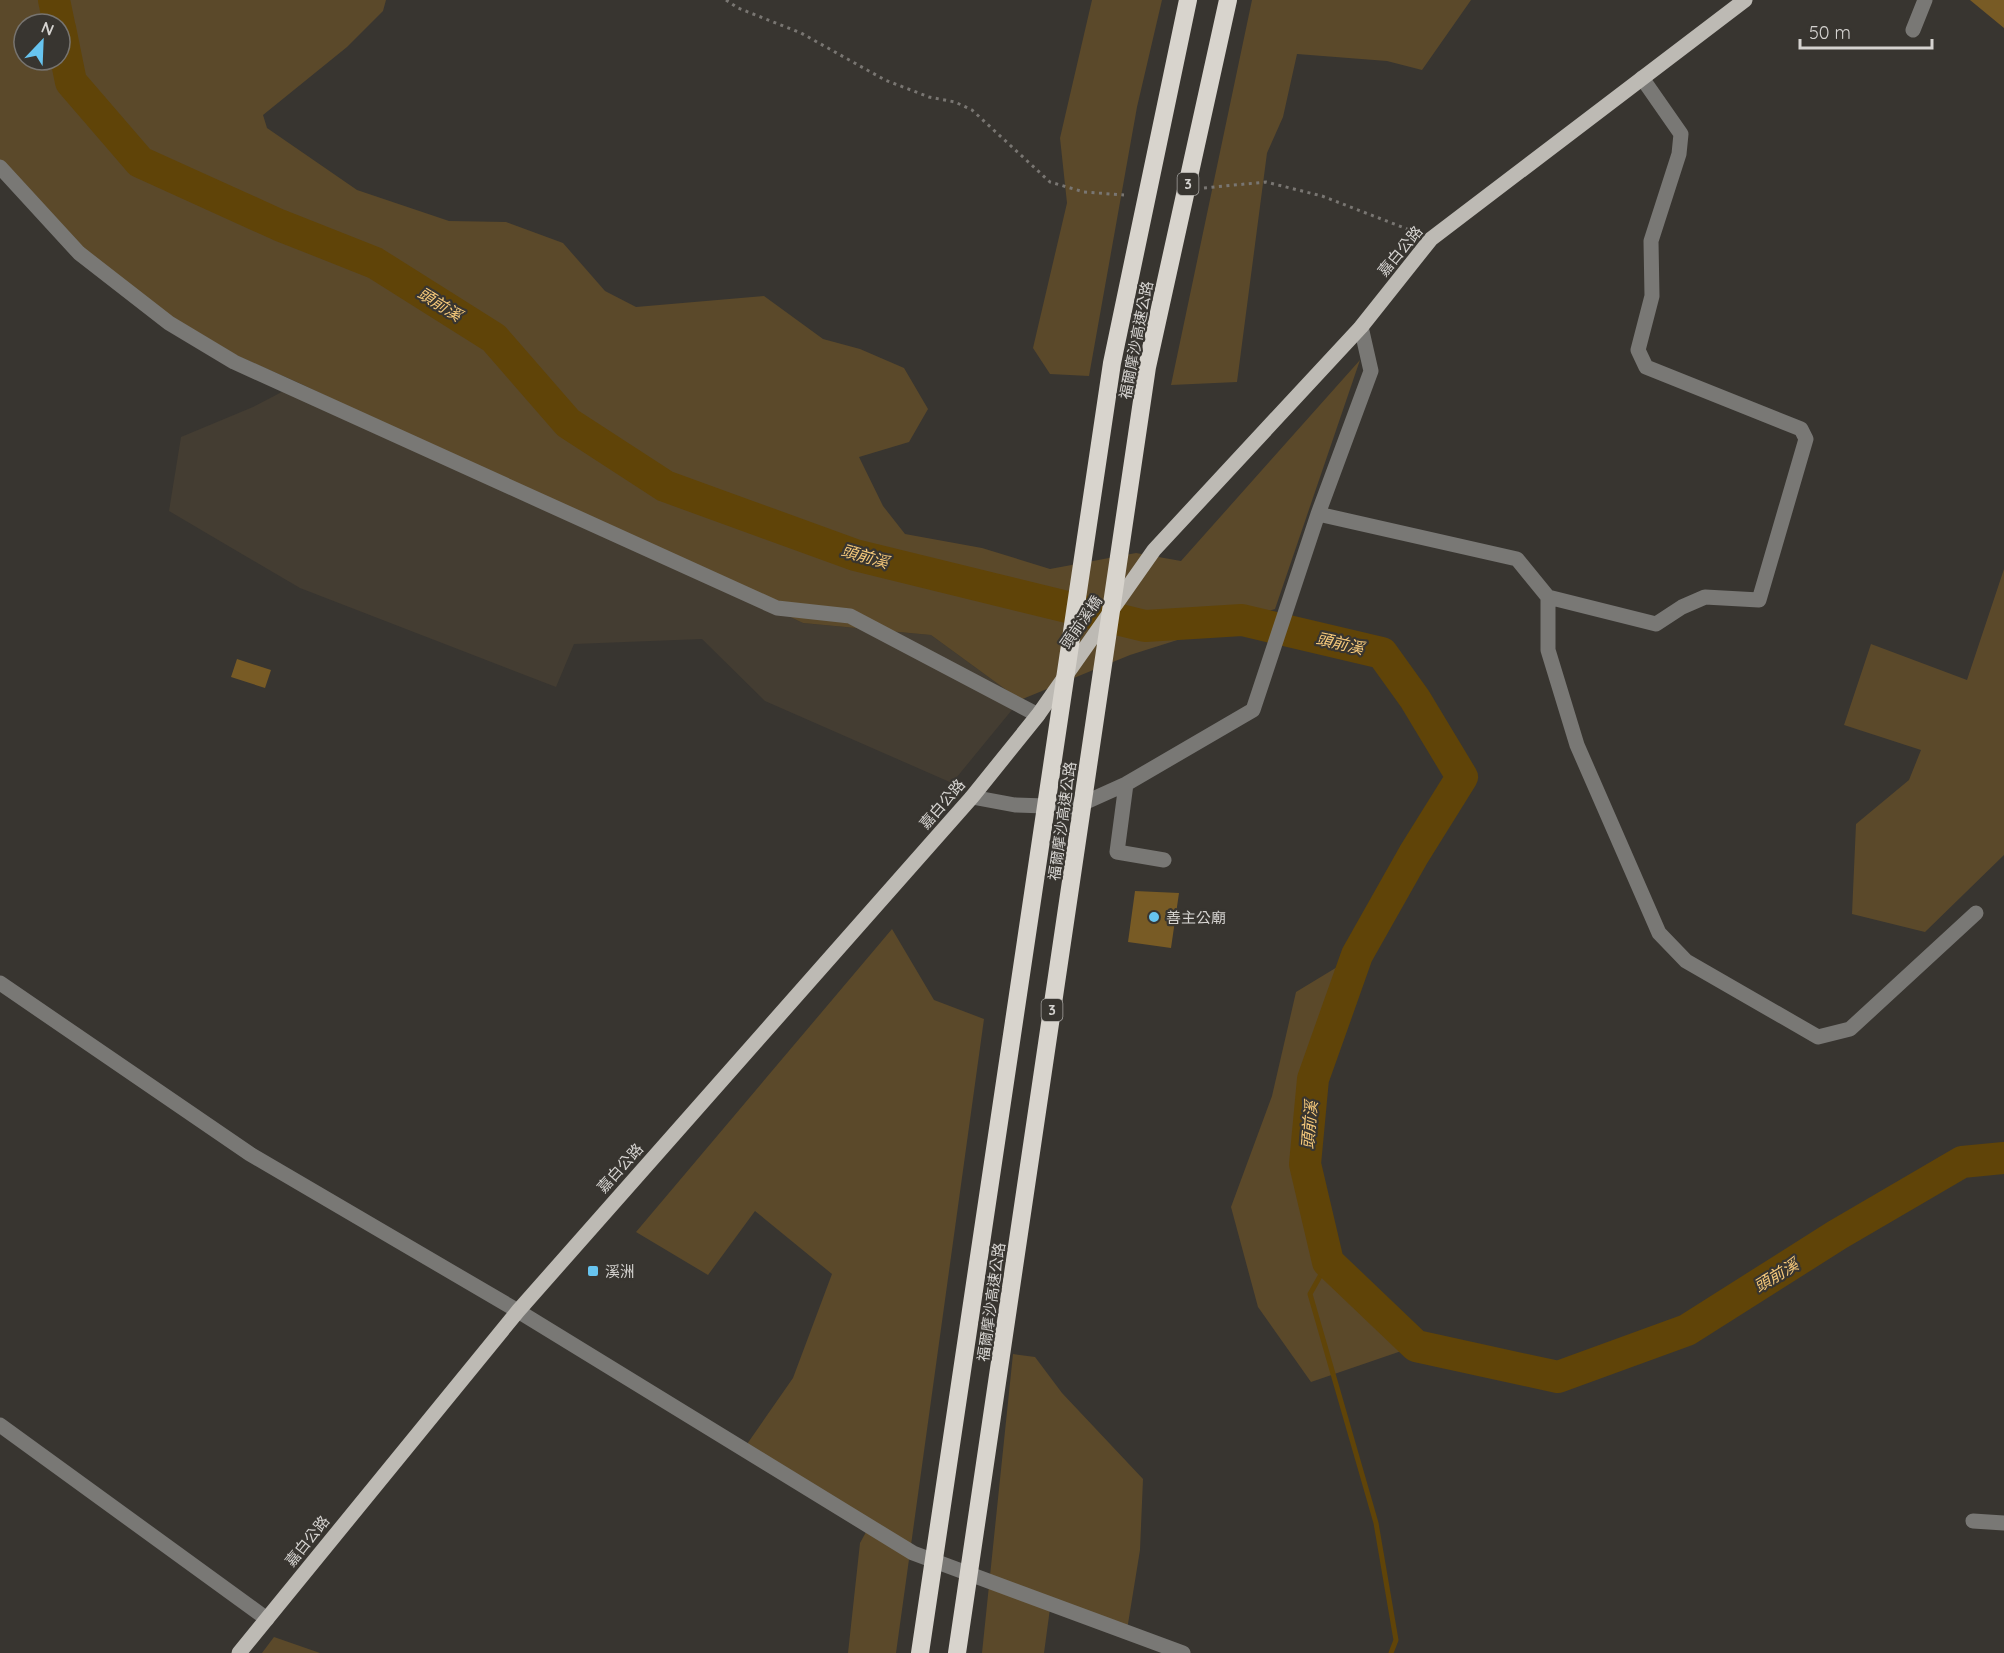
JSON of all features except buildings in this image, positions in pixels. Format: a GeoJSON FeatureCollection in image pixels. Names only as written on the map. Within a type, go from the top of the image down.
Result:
{"type":"FeatureCollection","features":[{"type":"Feature","properties":{"kind":"highway","name":"福爾摩沙高速公路"},"geometry":{"type":"LineString","coordinates":[[920,1650],[1112,363],[1188,0]]}},
{"type":"Feature","properties":{"kind":"highway","name":"福爾摩沙高速公路"},"geometry":{"type":"LineString","coordinates":[[957,1653],[1147,367],[1228,0]]}},
{"type":"Feature","properties":{"kind":"main road","name":"嘉白公路"},"geometry":{"type":"LineString","coordinates":[[1154,550],[1361,327],[1431,238],[1745,0]]}},
{"type":"Feature","properties":{"kind":"main road","name":"頭前溪橋"},"geometry":{"type":"LineString","coordinates":[[1038,715],[1154,550]]}},
{"type":"Feature","properties":{"kind":"main road","name":"嘉白公路"},"geometry":{"type":"LineString","coordinates":[[239,1653],[518,1311],[972,797],[1038,715]]}},
{"type":"Feature","properties":{"kind":"street"},"geometry":{"type":"LineString","coordinates":[[1913,30],[1925,0]]}},
{"type":"Feature","properties":{"kind":"street"},"geometry":{"type":"LineString","coordinates":[[1318,514],[1517,559],[1548,597],[1656,624],[1682,607],[1705,597],[1759,600],[1806,439],[1801,429],[1646,367],[1638,350],[1652,296],[1651,241],[1679,154],[1681,134],[1642,78]]}},
{"type":"Feature","properties":{"kind":"street"},"geometry":{"type":"LineString","coordinates":[[0,166],[79,253],[169,323],[234,362],[777,608],[850,616],[1038,715]]}},
{"type":"Feature","properties":{"kind":"street"},"geometry":{"type":"LineString","coordinates":[[972,797],[1015,805],[1075,807],[1126,784],[1253,710],[1318,514],[1371,371],[1361,327]]}},
{"type":"Feature","properties":{"kind":"street"},"geometry":{"type":"LineString","coordinates":[[1548,597],[1548,650],[1577,745],[1659,933],[1686,961],[1818,1037],[1850,1029],[1976,913]]}},
{"type":"Feature","properties":{"kind":"street"},"geometry":{"type":"LineString","coordinates":[[1126,784],[1117,852],[1164,860]]}},
{"type":"Feature","properties":{"kind":"street"},"geometry":{"type":"LineString","coordinates":[[0,983],[250,1154],[518,1311],[913,1553],[1183,1653]]}},
{"type":"Feature","properties":{"kind":"street"},"geometry":{"type":"LineString","coordinates":[[0,1425],[267,1619]]}},
{"type":"Feature","properties":{"kind":"street"},"geometry":{"type":"LineString","coordinates":[[1973,1521],[2004,1523]]}},
{"type":"Feature","properties":{"kind":"path"},"geometry":{"type":"LineString","coordinates":[[726,0],[738,8],[801,33],[885,81],[929,98],[955,102],[972,110],[1050,182],[1084,192],[1124,195]]}},
{"type":"Feature","properties":{"kind":"path"},"geometry":{"type":"LineString","coordinates":[[1204,188],[1266,182],[1322,196],[1431,238]]}},
{"type":"Feature","properties":{"kind":"shaded area"},"geometry":{"type":"Polygon","coordinates":[[[0,0],[386,0],[383,11],[347,47],[263,115],[267,128],[357,190],[449,221],[506,222],[563,243],[605,291],[636,307],[764,296],[823,339],[860,349],[904,368],[928,409],[909,442],[859,457],[883,506],[905,534],[982,548],[1050,569],[1136,553],[1181,561],[1360,360],[1275,609],[1130,655],[1020,700],[931,635],[803,623],[299,383],[179,330],[79,253],[0,167],[0,0]]]}},
{"type":"Feature","properties":{"kind":"shaded area"},"geometry":{"type":"Polygon","coordinates":[[[1092,0],[1162,0],[1137,107],[1089,376],[1050,374],[1033,348],[1067,203],[1060,138],[1092,0]]]}},
{"type":"Feature","properties":{"kind":"shaded area"},"geometry":{"type":"Polygon","coordinates":[[[1252,0],[1471,0],[1422,70],[1387,61],[1297,54],[1283,117],[1267,153],[1237,382],[1171,385],[1252,0]]]}},
{"type":"Feature","properties":{"kind":"shaded area"},"geometry":{"type":"Polygon","coordinates":[[[299,383],[803,623],[931,635],[1020,700],[952,783],[765,701],[702,639],[574,644],[556,687],[300,588],[169,511],[181,437],[253,407],[299,383]]]}},
{"type":"Feature","properties":{"kind":"shaded area"},"geometry":{"type":"Polygon","coordinates":[[[2004,569],[2004,855],[1925,932],[1852,914],[1856,824],[1909,780],[1921,750],[1844,725],[1871,644],[1967,680],[2004,569]]]}},
{"type":"Feature","properties":{"kind":"shaded area"},"geometry":{"type":"Polygon","coordinates":[[[892,929],[934,1000],[984,1019],[896,1653],[848,1653],[860,1543],[871,1523],[745,1447],[793,1378],[832,1274],[755,1211],[708,1275],[636,1232],[892,929]]]}},
{"type":"Feature","properties":{"kind":"shaded area"},"geometry":{"type":"Polygon","coordinates":[[[1357,955],[1313,1079],[1305,1164],[1328,1262],[1416,1346],[1311,1382],[1258,1307],[1231,1207],[1272,1096],[1296,992],[1357,955]]]}},
{"type":"Feature","properties":{"kind":"shaded area"},"geometry":{"type":"Polygon","coordinates":[[[1013,1354],[1035,1357],[1062,1393],[1143,1479],[1140,1550],[1127,1630],[1051,1601],[1044,1653],[982,1653],[1013,1354]]]}},
{"type":"Feature","properties":{"kind":"shaded area"},"geometry":{"type":"Polygon","coordinates":[[[274,1637],[320,1653],[262,1653],[274,1637]]]}},
{"type":"Feature","properties":{"kind":"waterway","name":"頭前溪"},"geometry":{"type":"LineString","coordinates":[[54,0],[56,12]]}},
{"type":"Feature","properties":{"kind":"waterway","name":"頭前溪"},"geometry":{"type":"LineString","coordinates":[[69,72],[71,82],[140,162],[279,225],[375,263],[494,338],[568,423],[665,486],[855,555],[1145,626],[1242,620],[1382,653],[1415,699],[1462,777],[1414,854],[1357,955],[1313,1079],[1305,1164],[1328,1262],[1416,1346],[1558,1377],[1687,1330],[1837,1235],[1962,1162],[2004,1158]]}},
{"type":"Feature","properties":{"kind":"waterway"},"geometry":{"type":"LineString","coordinates":[[1328,1262],[1310,1294],[1376,1523],[1396,1640],[1391,1653]]}},
{"type":"Feature","properties":{"kind":"place","name":"善主公廟"},"geometry":{"type":"Point","coordinates":[1154,917]}},
{"type":"Feature","properties":{"kind":"place","name":"溪洲"},"geometry":{"type":"Point","coordinates":[593,1271]}}]}
